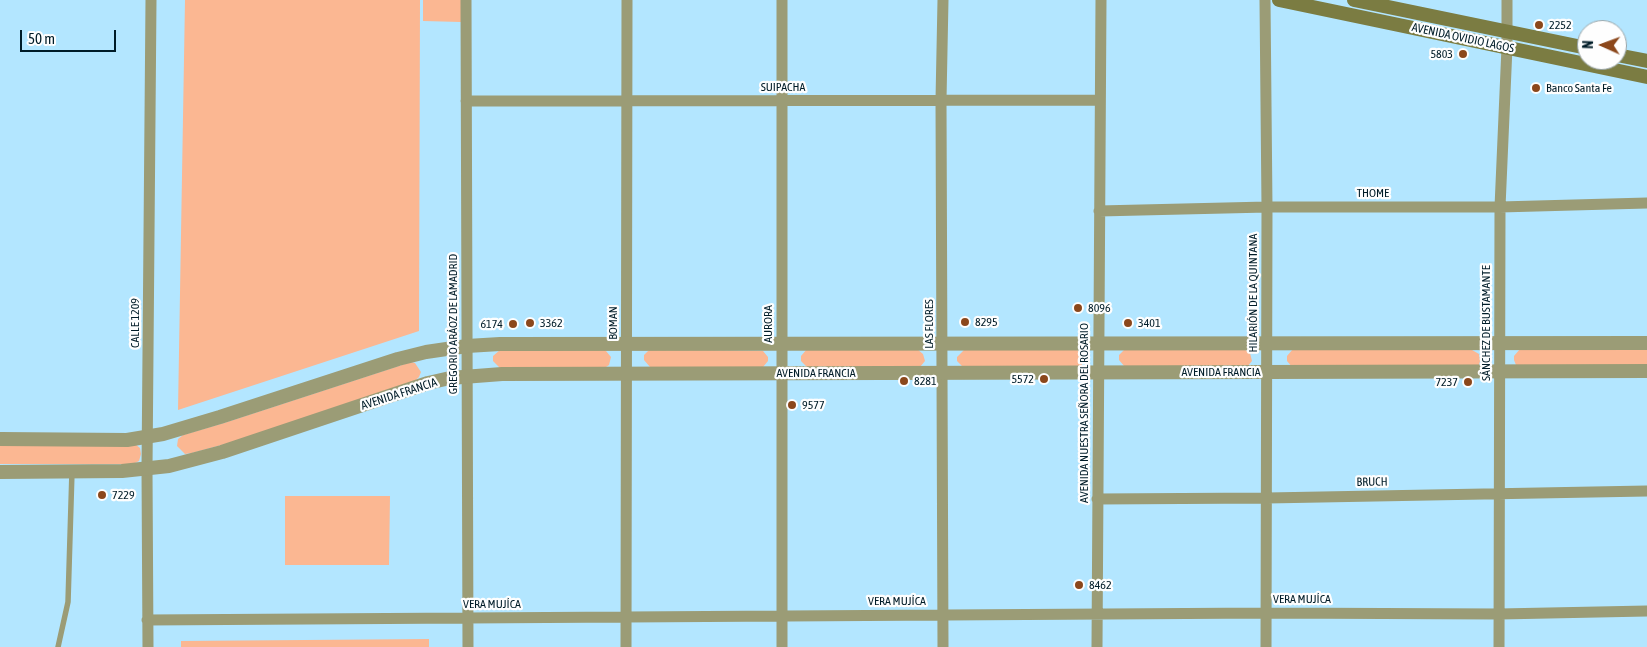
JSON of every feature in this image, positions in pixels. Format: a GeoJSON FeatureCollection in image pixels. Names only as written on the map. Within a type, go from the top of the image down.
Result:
{"type":"FeatureCollection","features":[{"type":"Feature","properties":{"kind":"main road","name":"AVENIDA OVIDIO LAGOS"},"geometry":{"type":"LineString","coordinates":[[1279,0],[1300,2],[1647,77]]}},
{"type":"Feature","properties":{"kind":"main road","name":"AVENIDA OVIDIO LAGOS"},"geometry":{"type":"LineString","coordinates":[[1354,0],[1577,46]]}},
{"type":"Feature","properties":{"kind":"main road"},"geometry":{"type":"LineString","coordinates":[[1627,57],[1647,61]]}},
{"type":"Feature","properties":{"kind":"street","name":"CALLE 1209"},"geometry":{"type":"LineString","coordinates":[[148,647],[147,469],[151,0]]}},
{"type":"Feature","properties":{"kind":"street","name":"GREGORIO ARÁOZ DE LAMADRID"},"geometry":{"type":"LineString","coordinates":[[466,0],[468,647]]}},
{"type":"Feature","properties":{"kind":"street","name":"BOMAN"},"geometry":{"type":"LineString","coordinates":[[626,0],[626,647]]}},
{"type":"Feature","properties":{"kind":"street","name":"AURORA"},"geometry":{"type":"LineString","coordinates":[[782,0],[782,647]]}},
{"type":"Feature","properties":{"kind":"street","name":"LAS FLORES"},"geometry":{"type":"LineString","coordinates":[[943,0],[941,100],[943,647]]}},
{"type":"Feature","properties":{"kind":"street","name":"AVENIDA NUESTRA SEÑORA DEL ROSARIO"},"geometry":{"type":"LineString","coordinates":[[1096,647],[1101,0]]}},
{"type":"Feature","properties":{"kind":"street","name":"HILARIÓN DE LA QUINTANA"},"geometry":{"type":"LineString","coordinates":[[1265,0],[1267,207],[1266,647]]}},
{"type":"Feature","properties":{"kind":"street","name":"SÁNCHEZ DE BUSTAMANTE"},"geometry":{"type":"LineString","coordinates":[[1499,647],[1500,206],[1507,47],[1507,0]]}},
{"type":"Feature","properties":{"kind":"street","name":"SUIPACHA"},"geometry":{"type":"LineString","coordinates":[[466,100],[1100,100]]}},
{"type":"Feature","properties":{"kind":"street","name":"THOME"},"geometry":{"type":"LineString","coordinates":[[1099,212],[1267,207],[1647,203]]}},
{"type":"Feature","properties":{"kind":"street"},"geometry":{"type":"LineString","coordinates":[[0,440],[127,440],[148,436],[183,429],[220,418],[398,359],[426,352],[467,346],[500,344],[1647,343]]}},
{"type":"Feature","properties":{"kind":"street","name":"AVENIDA FRANCIA"},"geometry":{"type":"LineString","coordinates":[[0,472],[122,471],[188,462],[428,383],[467,376],[502,374],[1647,371]]}},
{"type":"Feature","properties":{"kind":"street","name":"BRUCH"},"geometry":{"type":"LineString","coordinates":[[1097,499],[1647,491]]}},
{"type":"Feature","properties":{"kind":"street","name":"VERA MUJÍCA"},"geometry":{"type":"LineString","coordinates":[[148,620],[1647,612]]}},
{"type":"Feature","properties":{"kind":"lane"},"geometry":{"type":"LineString","coordinates":[[58,647],[68,602],[72,471]]}},
{"type":"Feature","properties":{"kind":"shaded area"},"geometry":{"type":"Polygon","coordinates":[[[185,0],[420,0],[419,331],[178,410],[185,0]]]}},
{"type":"Feature","properties":{"kind":"shaded area"},"geometry":{"type":"Polygon","coordinates":[[[423,0],[461,0],[461,22],[423,21],[423,0]]]}},
{"type":"Feature","properties":{"kind":"shaded area"},"geometry":{"type":"Polygon","coordinates":[[[603,349],[611,357],[609,365],[606,367],[500,368],[493,361],[493,356],[500,350],[603,349]]]}},
{"type":"Feature","properties":{"kind":"shaded area"},"geometry":{"type":"Polygon","coordinates":[[[650,349],[763,351],[768,357],[768,361],[763,367],[650,367],[644,360],[644,355],[650,349]]]}},
{"type":"Feature","properties":{"kind":"shaded area"},"geometry":{"type":"Polygon","coordinates":[[[807,349],[917,349],[923,354],[925,361],[920,367],[807,367],[801,361],[801,356],[807,349]]]}},
{"type":"Feature","properties":{"kind":"shaded area"},"geometry":{"type":"Polygon","coordinates":[[[1075,349],[1083,357],[1082,365],[1078,367],[964,368],[957,361],[957,357],[964,350],[1075,349]]]}},
{"type":"Feature","properties":{"kind":"shaded area"},"geometry":{"type":"Polygon","coordinates":[[[1125,349],[1244,349],[1250,353],[1252,361],[1247,367],[1125,367],[1119,360],[1119,355],[1125,349]]]}},
{"type":"Feature","properties":{"kind":"shaded area"},"geometry":{"type":"Polygon","coordinates":[[[1293,349],[1472,350],[1479,354],[1480,361],[1479,365],[1293,368],[1287,361],[1287,356],[1293,349]]]}},
{"type":"Feature","properties":{"kind":"shaded area"},"geometry":{"type":"Polygon","coordinates":[[[1520,349],[1647,349],[1647,367],[1516,365],[1514,356],[1520,349]]]}},
{"type":"Feature","properties":{"kind":"shaded area"},"geometry":{"type":"Polygon","coordinates":[[[411,362],[415,363],[421,372],[415,381],[229,443],[185,454],[177,446],[178,439],[183,435],[411,362]]]}},
{"type":"Feature","properties":{"kind":"shaded area"},"geometry":{"type":"Polygon","coordinates":[[[135,444],[140,448],[141,454],[139,461],[133,464],[0,464],[0,446],[135,444]]]}},
{"type":"Feature","properties":{"kind":"shaded area"},"geometry":{"type":"Polygon","coordinates":[[[285,496],[390,496],[389,565],[285,565],[285,496]]]}},
{"type":"Feature","properties":{"kind":"shaded area"},"geometry":{"type":"Polygon","coordinates":[[[429,639],[429,647],[181,647],[181,641],[429,639]]]}},
{"type":"Feature","properties":{"kind":"place","name":"2252"},"geometry":{"type":"Point","coordinates":[1539,25]}},
{"type":"Feature","properties":{"kind":"place","name":"5803"},"geometry":{"type":"Point","coordinates":[1463,54]}},
{"type":"Feature","properties":{"kind":"place","name":"Banco Santa Fe"},"geometry":{"type":"Point","coordinates":[1536,88]}},
{"type":"Feature","properties":{"kind":"place","name":"8096"},"geometry":{"type":"Point","coordinates":[1078,308]}},
{"type":"Feature","properties":{"kind":"place","name":"8295"},"geometry":{"type":"Point","coordinates":[965,322]}},
{"type":"Feature","properties":{"kind":"place","name":"3362"},"geometry":{"type":"Point","coordinates":[530,323]}},
{"type":"Feature","properties":{"kind":"place","name":"3401"},"geometry":{"type":"Point","coordinates":[1128,323]}},
{"type":"Feature","properties":{"kind":"place","name":"6174"},"geometry":{"type":"Point","coordinates":[513,324]}},
{"type":"Feature","properties":{"kind":"place","name":"5572"},"geometry":{"type":"Point","coordinates":[1044,379]}},
{"type":"Feature","properties":{"kind":"place","name":"8281"},"geometry":{"type":"Point","coordinates":[904,381]}},
{"type":"Feature","properties":{"kind":"place","name":"7237"},"geometry":{"type":"Point","coordinates":[1468,382]}},
{"type":"Feature","properties":{"kind":"place","name":"9577"},"geometry":{"type":"Point","coordinates":[792,405]}},
{"type":"Feature","properties":{"kind":"place","name":"7229"},"geometry":{"type":"Point","coordinates":[102,495]}},
{"type":"Feature","properties":{"kind":"place","name":"8462"},"geometry":{"type":"Point","coordinates":[1079,585]}}]}
